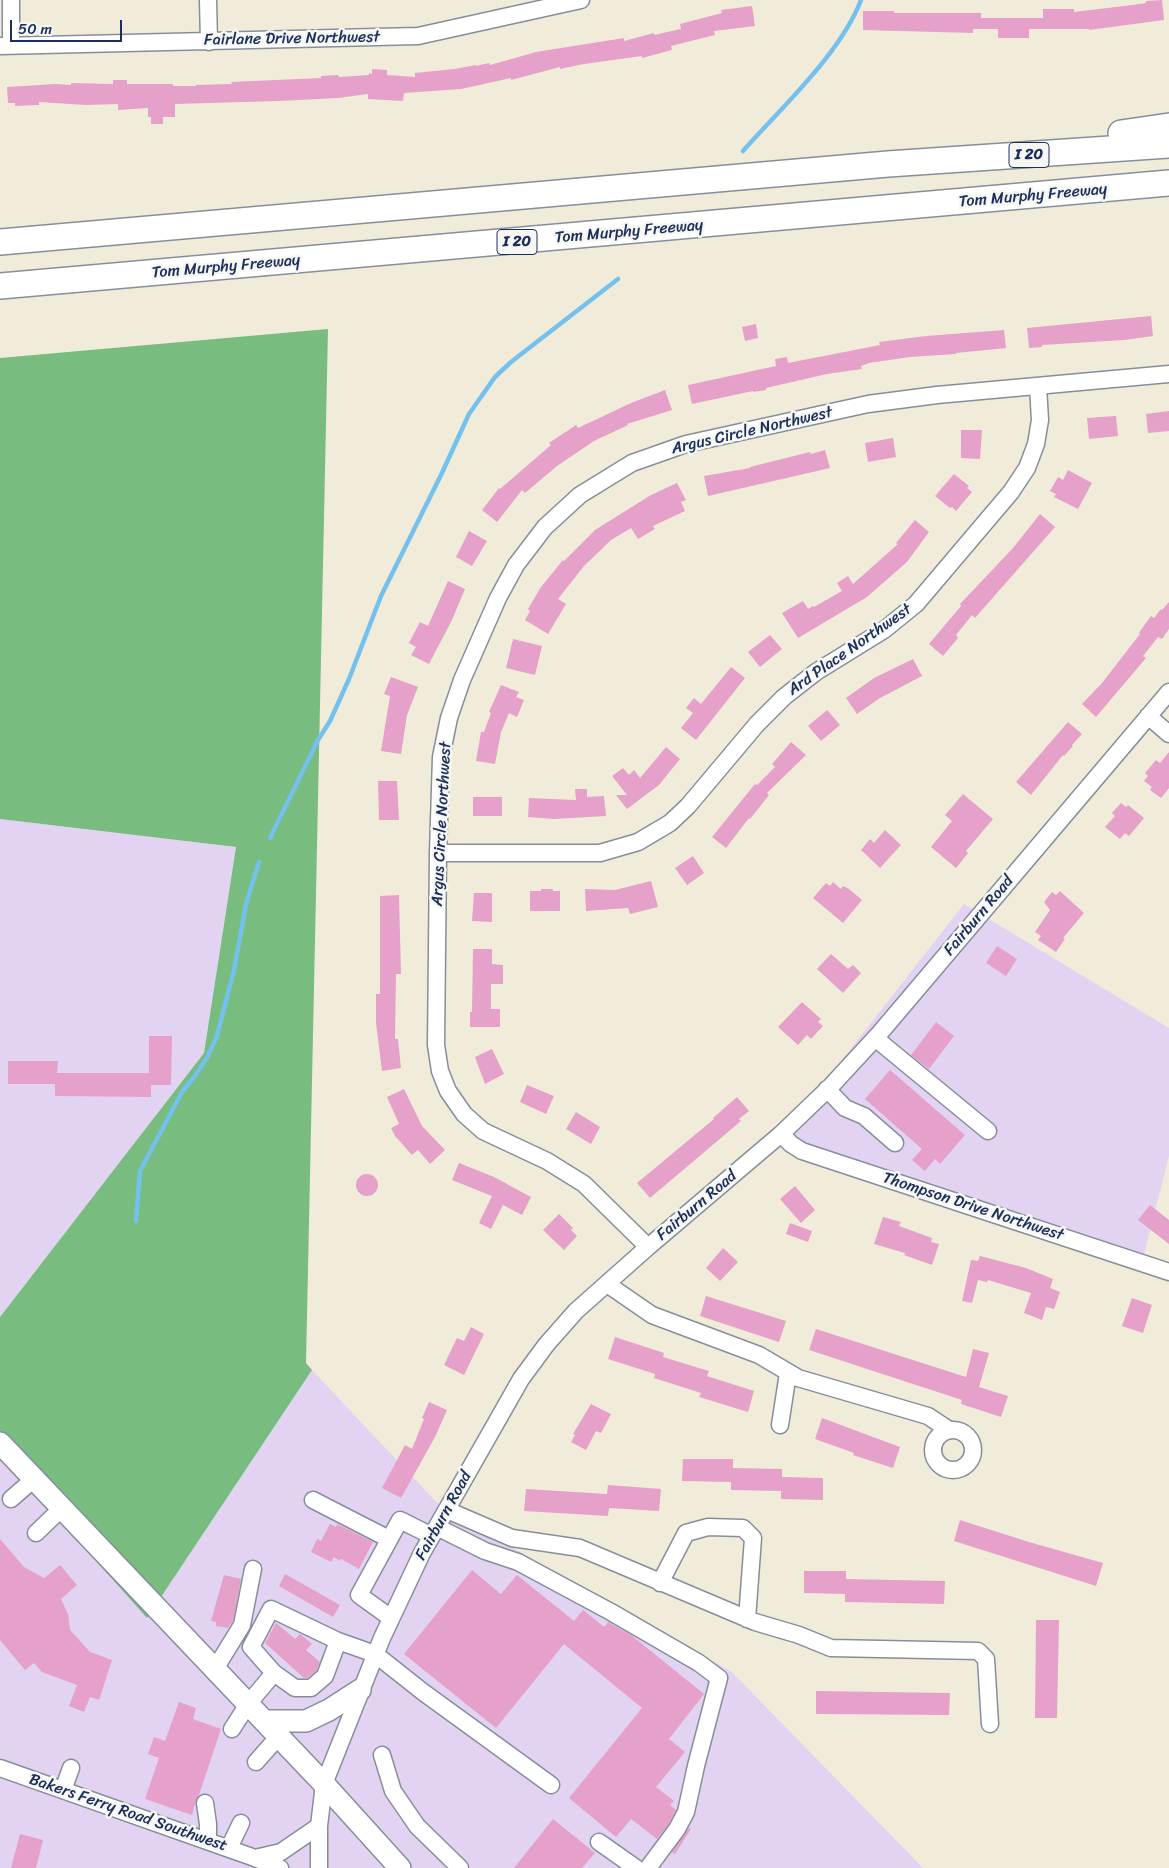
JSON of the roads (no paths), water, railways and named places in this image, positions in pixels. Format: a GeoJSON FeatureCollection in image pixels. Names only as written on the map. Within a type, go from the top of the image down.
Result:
{"type":"FeatureCollection","features":[{"type":"Feature","properties":{"kind":"highway"},"geometry":{"type":"LineString","coordinates":[[888,164],[1169,126]]}},
{"type":"Feature","properties":{"kind":"highway","name":"I 20"},"geometry":{"type":"LineString","coordinates":[[0,242],[888,164],[1169,145]]}},
{"type":"Feature","properties":{"kind":"highway","name":"Tom Murphy Freeway"},"geometry":{"type":"LineString","coordinates":[[0,286],[1169,183]]}},
{"type":"Feature","properties":{"kind":"main road"},"geometry":{"type":"LineString","coordinates":[[0,1443],[324,1784],[400,1868]]}},
{"type":"Feature","properties":{"kind":"main road"},"geometry":{"type":"LineString","coordinates":[[264,1721],[306,1720],[329,1710],[360,1690]]}},
{"type":"Feature","properties":{"kind":"street"},"geometry":{"type":"LineString","coordinates":[[6,45],[11,0]]}},
{"type":"Feature","properties":{"kind":"street"},"geometry":{"type":"LineString","coordinates":[[208,0],[209,42]]}},
{"type":"Feature","properties":{"kind":"street","name":"Fairlane Drive Northwest"},"geometry":{"type":"LineString","coordinates":[[6,45],[418,36],[581,0]]}},
{"type":"Feature","properties":{"kind":"street","name":"Argus Circle Northwest"},"geometry":{"type":"LineString","coordinates":[[648,1247],[584,1184],[547,1161],[483,1131],[464,1114],[448,1091],[440,1070],[436,1045],[438,853],[442,757],[449,718],[462,680],[498,598],[516,564],[545,527],[580,495],[632,463],[686,444],[868,404],[937,395],[1169,374]]}},
{"type":"Feature","properties":{"kind":"street","name":"Ard Place Northwest"},"geometry":{"type":"LineString","coordinates":[[438,853],[600,853],[638,842],[670,823],[688,806],[757,724],[784,697],[816,672],[884,630],[916,604],[1011,492],[1027,468],[1036,444],[1040,420],[1038,386]]}},
{"type":"Feature","properties":{"kind":"street","name":"Fairburn Road"},"geometry":{"type":"LineString","coordinates":[[319,1868],[319,1826],[324,1784],[375,1654],[434,1532],[522,1379],[546,1345],[576,1312],[648,1247],[781,1134],[827,1089],[875,1038],[1169,692]]}},
{"type":"Feature","properties":{"kind":"street"},"geometry":{"type":"LineString","coordinates":[[1148,716],[1169,734]]}},
{"type":"Feature","properties":{"kind":"street"},"geometry":{"type":"LineString","coordinates":[[875,1038],[988,1131]]}},
{"type":"Feature","properties":{"kind":"street"},"geometry":{"type":"LineString","coordinates":[[827,1089],[845,1108],[864,1116],[894,1143]]}},
{"type":"Feature","properties":{"kind":"street","name":"Thompson Drive Northwest"},"geometry":{"type":"LineString","coordinates":[[781,1134],[802,1151],[1169,1272]]}},
{"type":"Feature","properties":{"kind":"street"},"geometry":{"type":"LineString","coordinates":[[607,1284],[652,1315],[759,1355],[798,1378],[928,1416],[949,1430]]}},
{"type":"Feature","properties":{"kind":"street"},"geometry":{"type":"LineString","coordinates":[[780,1425],[788,1373]]}},
{"type":"Feature","properties":{"kind":"street"},"geometry":{"type":"LineString","coordinates":[[12,1499],[34,1479]]}},
{"type":"Feature","properties":{"kind":"street"},"geometry":{"type":"LineString","coordinates":[[313,1500],[389,1539]]}},
{"type":"Feature","properties":{"kind":"street"},"geometry":{"type":"LineString","coordinates":[[36,1533],[62,1508]]}},
{"type":"Feature","properties":{"kind":"street"},"geometry":{"type":"LineString","coordinates":[[447,1510],[512,1538],[580,1548],[747,1619],[799,1635],[831,1648],[978,1651],[986,1659],[990,1724]]}},
{"type":"Feature","properties":{"kind":"street"},"geometry":{"type":"LineString","coordinates":[[391,1618],[359,1595],[400,1520],[518,1562],[611,1612],[699,1663],[719,1678],[686,1812],[678,1829],[648,1868]]}},
{"type":"Feature","properties":{"kind":"street"},"geometry":{"type":"LineString","coordinates":[[660,1583],[686,1533],[708,1528],[743,1528],[753,1538],[747,1619]]}},
{"type":"Feature","properties":{"kind":"street"},"geometry":{"type":"LineString","coordinates":[[215,1669],[242,1625],[253,1569]]}},
{"type":"Feature","properties":{"kind":"street"},"geometry":{"type":"LineString","coordinates":[[338,1641],[325,1676],[311,1688],[295,1688],[274,1673],[252,1647],[271,1609],[338,1641],[375,1654],[423,1692],[551,1785]]}},
{"type":"Feature","properties":{"kind":"street"},"geometry":{"type":"LineString","coordinates":[[232,1729],[248,1704],[274,1673]]}},
{"type":"Feature","properties":{"kind":"street"},"geometry":{"type":"LineString","coordinates":[[256,1762],[278,1736]]}},
{"type":"Feature","properties":{"kind":"street"},"geometry":{"type":"LineString","coordinates":[[382,1755],[393,1791],[417,1826],[460,1868]]}},
{"type":"Feature","properties":{"kind":"street","name":"Bakers Ferry Road Southwest"},"geometry":{"type":"LineString","coordinates":[[0,1768],[229,1848],[254,1863],[280,1868]]}},
{"type":"Feature","properties":{"kind":"street"},"geometry":{"type":"LineString","coordinates":[[63,1790],[71,1768]]}},
{"type":"Feature","properties":{"kind":"street"},"geometry":{"type":"LineString","coordinates":[[205,1803],[208,1841]]}},
{"type":"Feature","properties":{"kind":"street"},"geometry":{"type":"LineString","coordinates":[[229,1848],[241,1822]]}},
{"type":"Feature","properties":{"kind":"street"},"geometry":{"type":"LineString","coordinates":[[254,1863],[281,1852],[319,1826]]}},
{"type":"Feature","properties":{"kind":"street"},"geometry":{"type":"LineString","coordinates":[[599,1842],[636,1868]]}},
{"type":"Feature","properties":{"kind":"waterway"},"geometry":{"type":"LineString","coordinates":[[743,151],[825,60],[852,20],[861,0]]}},
{"type":"Feature","properties":{"kind":"waterway"},"geometry":{"type":"LineString","coordinates":[[270,838],[318,740],[330,721],[349,679],[381,596],[469,414],[495,377],[511,362],[618,279]]}},
{"type":"Feature","properties":{"kind":"waterway"},"geometry":{"type":"LineString","coordinates":[[136,1221],[140,1171],[182,1092],[208,1056],[217,1036],[234,970],[246,904],[259,862]]}}]}
